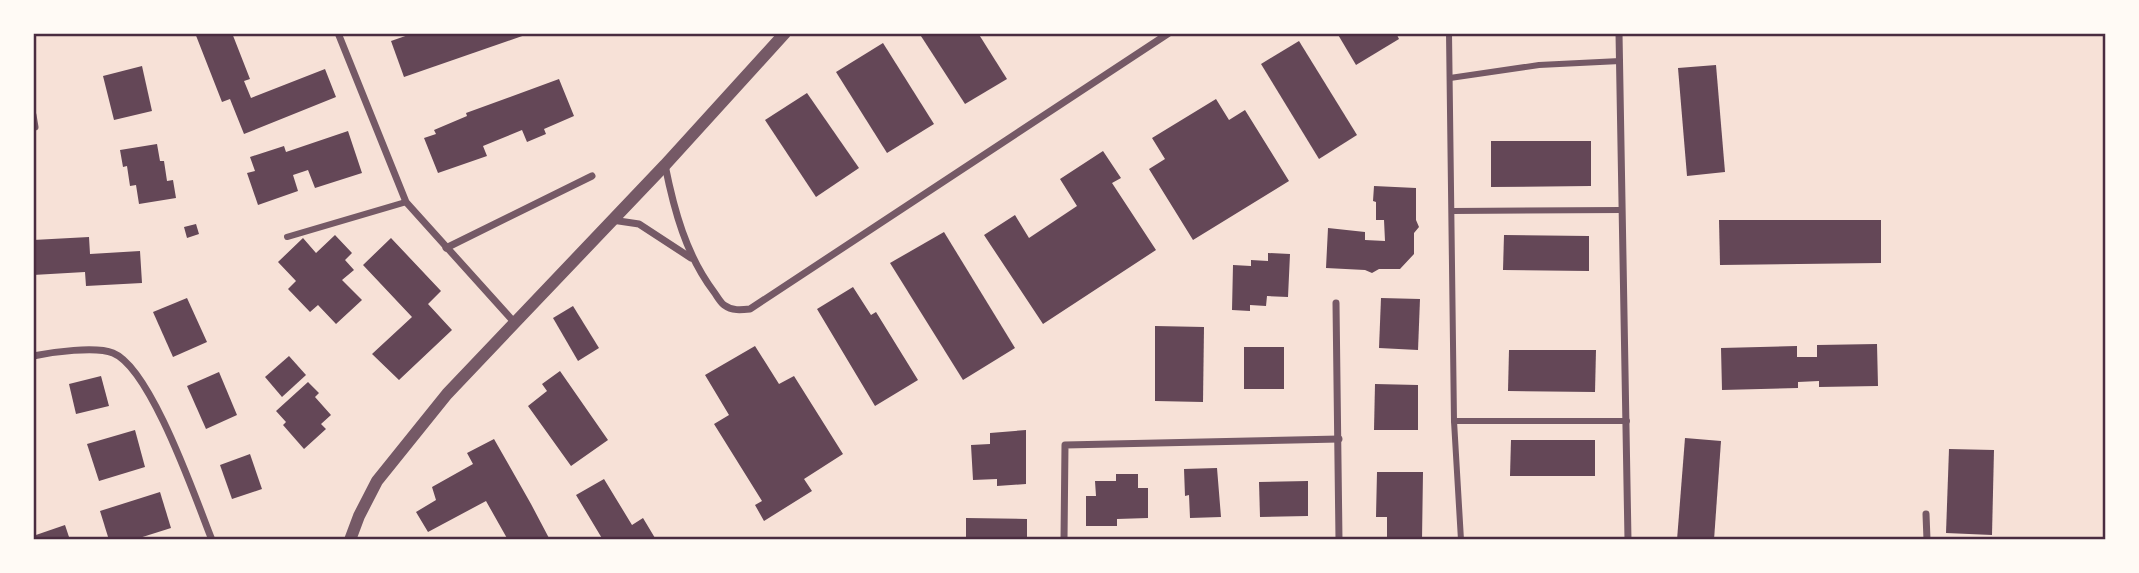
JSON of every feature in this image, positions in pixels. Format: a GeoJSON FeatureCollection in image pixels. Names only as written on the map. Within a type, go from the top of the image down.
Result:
{"type":"FeatureCollection","features":[{"type":"Feature","properties":{"kind":"street"},"geometry":{"type":"LineString","coordinates":[[338,33],[406,202],[514,322]]}},
{"type":"Feature","properties":{"kind":"street"},"geometry":{"type":"LineString","coordinates":[[350,540],[377,481],[447,394],[785,33]]}},
{"type":"Feature","properties":{"kind":"street"},"geometry":{"type":"LineString","coordinates":[[665,164],[673,205],[693,259],[723,305],[738,311],[750,309],[1169,33]]}},
{"type":"Feature","properties":{"kind":"street"},"geometry":{"type":"LineString","coordinates":[[1449,33],[1454,421],[1461,540]]}},
{"type":"Feature","properties":{"kind":"street"},"geometry":{"type":"LineString","coordinates":[[1619,33],[1628,540]]}},
{"type":"Feature","properties":{"kind":"street"},"geometry":{"type":"LineString","coordinates":[[1450,78],[1539,65],[1620,61]]}},
{"type":"Feature","properties":{"kind":"street"},"geometry":{"type":"LineString","coordinates":[[33,115],[35,127]]}},
{"type":"Feature","properties":{"kind":"street"},"geometry":{"type":"LineString","coordinates":[[446,248],[592,176]]}},
{"type":"Feature","properties":{"kind":"street"},"geometry":{"type":"LineString","coordinates":[[287,237],[406,202]]}},
{"type":"Feature","properties":{"kind":"street"},"geometry":{"type":"LineString","coordinates":[[1452,211],[1622,210]]}},
{"type":"Feature","properties":{"kind":"street"},"geometry":{"type":"LineString","coordinates":[[612,220],[639,224],[662,236],[693,259]]}},
{"type":"Feature","properties":{"kind":"street"},"geometry":{"type":"LineString","coordinates":[[1336,303],[1339,540]]}},
{"type":"Feature","properties":{"kind":"street"},"geometry":{"type":"LineString","coordinates":[[33,355],[68,350],[112,352],[130,365],[147,389],[179,454],[212,540]]}},
{"type":"Feature","properties":{"kind":"street"},"geometry":{"type":"LineString","coordinates":[[1454,421],[1627,421]]}},
{"type":"Feature","properties":{"kind":"street"},"geometry":{"type":"LineString","coordinates":[[1064,540],[1065,445],[1339,439]]}},
{"type":"Feature","properties":{"kind":"street"},"geometry":{"type":"LineString","coordinates":[[1926,514],[1927,540]]}},
{"type":"Feature","properties":{"kind":"building"},"geometry":{"type":"Polygon","coordinates":[[[195,33],[232,33],[250,79],[244,81],[251,98],[325,69],[336,97],[244,134],[230,99],[222,102],[195,33]]]}},
{"type":"Feature","properties":{"kind":"building"},"geometry":{"type":"Polygon","coordinates":[[[414,33],[528,34],[404,77],[391,41],[414,33]]]}},
{"type":"Feature","properties":{"kind":"building"},"geometry":{"type":"Polygon","coordinates":[[[919,33],[978,33],[1007,79],[965,104],[919,33]]]}},
{"type":"Feature","properties":{"kind":"building"},"geometry":{"type":"Polygon","coordinates":[[[1337,33],[1396,33],[1399,39],[1356,65],[1337,33]]]}},
{"type":"Feature","properties":{"kind":"building"},"geometry":{"type":"Polygon","coordinates":[[[1299,41],[1357,135],[1319,159],[1261,64],[1299,41]]]}},
{"type":"Feature","properties":{"kind":"building"},"geometry":{"type":"Polygon","coordinates":[[[883,43],[934,124],[887,153],[836,72],[883,43]]]}},
{"type":"Feature","properties":{"kind":"building"},"geometry":{"type":"Polygon","coordinates":[[[1716,65],[1725,172],[1687,176],[1678,68],[1716,65]]]}},
{"type":"Feature","properties":{"kind":"building"},"geometry":{"type":"Polygon","coordinates":[[[142,66],[152,111],[114,120],[103,76],[142,66]]]}},
{"type":"Feature","properties":{"kind":"building"},"geometry":{"type":"Polygon","coordinates":[[[559,79],[574,116],[544,129],[546,134],[527,142],[522,130],[483,146],[487,156],[438,173],[424,138],[436,134],[434,130],[467,116],[466,113],[559,79]]]}},
{"type":"Feature","properties":{"kind":"building"},"geometry":{"type":"Polygon","coordinates":[[[807,93],[859,168],[816,197],[765,120],[807,93]]]}},
{"type":"Feature","properties":{"kind":"building"},"geometry":{"type":"Polygon","coordinates":[[[1216,99],[1229,120],[1245,110],[1289,181],[1193,240],[1149,169],[1165,159],[1152,138],[1216,99]]]}},
{"type":"Feature","properties":{"kind":"building"},"geometry":{"type":"Polygon","coordinates":[[[348,131],[362,173],[315,188],[308,170],[293,175],[298,191],[258,205],[247,173],[255,171],[250,157],[284,146],[286,152],[348,131]]]}},
{"type":"Feature","properties":{"kind":"building"},"geometry":{"type":"Polygon","coordinates":[[[1491,141],[1591,141],[1591,186],[1491,187],[1491,141]]]}},
{"type":"Feature","properties":{"kind":"building"},"geometry":{"type":"Polygon","coordinates":[[[157,144],[160,161],[164,161],[167,181],[173,180],[176,198],[139,204],[136,185],[130,186],[127,166],[123,167],[120,150],[157,144]]]}},
{"type":"Feature","properties":{"kind":"building"},"geometry":{"type":"Polygon","coordinates":[[[1103,151],[1121,178],[1112,183],[1156,250],[1043,324],[984,235],[1015,215],[1029,238],[1077,206],[1060,179],[1103,151]]]}},
{"type":"Feature","properties":{"kind":"building"},"geometry":{"type":"Polygon","coordinates":[[[1374,186],[1416,188],[1416,220],[1419,227],[1414,233],[1414,254],[1400,269],[1379,269],[1372,273],[1365,270],[1326,268],[1328,228],[1365,232],[1365,240],[1385,241],[1384,220],[1376,220],[1374,186]]]}},
{"type":"Feature","properties":{"kind":"building"},"geometry":{"type":"Polygon","coordinates":[[[1719,220],[1881,220],[1881,263],[1720,265],[1719,220]]]}},
{"type":"Feature","properties":{"kind":"building"},"geometry":{"type":"Polygon","coordinates":[[[196,224],[199,234],[187,238],[184,227],[196,224]]]}},
{"type":"Feature","properties":{"kind":"building"},"geometry":{"type":"Polygon","coordinates":[[[944,232],[1015,348],[963,380],[890,263],[944,232]]]}},
{"type":"Feature","properties":{"kind":"building"},"geometry":{"type":"Polygon","coordinates":[[[335,235],[352,253],[345,260],[354,270],[342,280],[362,300],[336,324],[318,305],[310,312],[288,289],[296,281],[278,262],[303,238],[316,253],[335,235]]]}},
{"type":"Feature","properties":{"kind":"building"},"geometry":{"type":"Polygon","coordinates":[[[1504,235],[1589,236],[1589,271],[1503,270],[1504,235]]]}},
{"type":"Feature","properties":{"kind":"building"},"geometry":{"type":"Polygon","coordinates":[[[89,237],[90,254],[140,251],[142,283],[86,286],[85,272],[33,275],[33,240],[89,237]]]}},
{"type":"Feature","properties":{"kind":"building"},"geometry":{"type":"Polygon","coordinates":[[[391,238],[441,291],[428,304],[452,330],[399,380],[372,354],[412,317],[363,265],[391,238]]]}},
{"type":"Feature","properties":{"kind":"building"},"geometry":{"type":"Polygon","coordinates":[[[1268,253],[1290,254],[1288,297],[1267,296],[1266,306],[1250,305],[1250,311],[1232,310],[1233,265],[1251,266],[1251,260],[1268,261],[1268,253]]]}},
{"type":"Feature","properties":{"kind":"building"},"geometry":{"type":"Polygon","coordinates":[[[853,287],[871,315],[876,312],[918,380],[875,406],[817,309],[853,287]]]}},
{"type":"Feature","properties":{"kind":"building"},"geometry":{"type":"Polygon","coordinates":[[[187,298],[207,342],[173,357],[153,312],[187,298]]]}},
{"type":"Feature","properties":{"kind":"building"},"geometry":{"type":"Polygon","coordinates":[[[1381,298],[1420,299],[1418,350],[1379,348],[1381,298]]]}},
{"type":"Feature","properties":{"kind":"building"},"geometry":{"type":"Polygon","coordinates":[[[573,306],[599,348],[578,361],[553,318],[573,306]]]}},
{"type":"Feature","properties":{"kind":"building"},"geometry":{"type":"Polygon","coordinates":[[[1155,326],[1204,327],[1203,402],[1155,401],[1155,326]]]}},
{"type":"Feature","properties":{"kind":"building"},"geometry":{"type":"Polygon","coordinates":[[[1877,344],[1878,386],[1819,387],[1819,381],[1798,382],[1798,388],[1722,390],[1721,348],[1797,346],[1797,357],[1817,357],[1817,345],[1877,344]]]}},
{"type":"Feature","properties":{"kind":"building"},"geometry":{"type":"Polygon","coordinates":[[[755,346],[779,384],[794,376],[843,454],[804,479],[812,491],[764,521],[755,505],[762,501],[714,424],[729,415],[705,375],[755,346]]]}},
{"type":"Feature","properties":{"kind":"building"},"geometry":{"type":"Polygon","coordinates":[[[1244,347],[1284,347],[1284,389],[1244,389],[1244,347]]]}},
{"type":"Feature","properties":{"kind":"building"},"geometry":{"type":"Polygon","coordinates":[[[1509,350],[1596,350],[1595,392],[1508,391],[1509,350]]]}},
{"type":"Feature","properties":{"kind":"building"},"geometry":{"type":"Polygon","coordinates":[[[289,356],[306,375],[282,397],[265,377],[289,356]]]}},
{"type":"Feature","properties":{"kind":"building"},"geometry":{"type":"Polygon","coordinates":[[[560,371],[608,440],[571,466],[528,406],[547,391],[542,384],[560,371]]]}},
{"type":"Feature","properties":{"kind":"building"},"geometry":{"type":"Polygon","coordinates":[[[219,372],[237,415],[206,429],[187,386],[219,372]]]}},
{"type":"Feature","properties":{"kind":"building"},"geometry":{"type":"Polygon","coordinates":[[[101,376],[109,406],[76,414],[69,384],[101,376]]]}},
{"type":"Feature","properties":{"kind":"building"},"geometry":{"type":"Polygon","coordinates":[[[308,382],[319,393],[315,397],[331,415],[321,424],[326,429],[304,449],[283,425],[286,422],[276,411],[308,382]]]}},
{"type":"Feature","properties":{"kind":"building"},"geometry":{"type":"Polygon","coordinates":[[[1375,384],[1418,385],[1418,430],[1374,430],[1375,384]]]}},
{"type":"Feature","properties":{"kind":"building"},"geometry":{"type":"Polygon","coordinates":[[[135,430],[145,467],[99,481],[87,444],[135,430]]]}},
{"type":"Feature","properties":{"kind":"building"},"geometry":{"type":"Polygon","coordinates":[[[1026,430],[1026,484],[997,486],[997,479],[973,480],[971,445],[990,444],[990,433],[1026,430]]]}},
{"type":"Feature","properties":{"kind":"building"},"geometry":{"type":"Polygon","coordinates":[[[1685,438],[1721,441],[1714,540],[1677,540],[1685,438]]]}},
{"type":"Feature","properties":{"kind":"building"},"geometry":{"type":"Polygon","coordinates":[[[494,439],[550,540],[508,540],[486,501],[428,532],[416,512],[436,500],[432,487],[473,464],[467,453],[494,439]]]}},
{"type":"Feature","properties":{"kind":"building"},"geometry":{"type":"Polygon","coordinates":[[[1511,440],[1595,440],[1595,476],[1510,476],[1511,440]]]}},
{"type":"Feature","properties":{"kind":"building"},"geometry":{"type":"Polygon","coordinates":[[[1949,449],[1994,450],[1992,535],[1946,533],[1949,449]]]}},
{"type":"Feature","properties":{"kind":"building"},"geometry":{"type":"Polygon","coordinates":[[[250,454],[262,489],[232,499],[220,465],[250,454]]]}},
{"type":"Feature","properties":{"kind":"building"},"geometry":{"type":"Polygon","coordinates":[[[1217,468],[1221,517],[1190,518],[1189,495],[1185,496],[1184,469],[1217,468]]]}},
{"type":"Feature","properties":{"kind":"building"},"geometry":{"type":"Polygon","coordinates":[[[1377,472],[1423,472],[1422,540],[1387,540],[1387,517],[1376,517],[1377,472]]]}},
{"type":"Feature","properties":{"kind":"building"},"geometry":{"type":"Polygon","coordinates":[[[1116,474],[1138,474],[1138,488],[1148,488],[1148,518],[1117,519],[1117,526],[1086,526],[1086,496],[1096,496],[1095,481],[1116,481],[1116,474]]]}},
{"type":"Feature","properties":{"kind":"building"},"geometry":{"type":"Polygon","coordinates":[[[604,479],[632,525],[643,518],[655,538],[603,540],[576,495],[604,479]]]}},
{"type":"Feature","properties":{"kind":"building"},"geometry":{"type":"Polygon","coordinates":[[[1308,481],[1308,516],[1260,517],[1259,482],[1308,481]]]}},
{"type":"Feature","properties":{"kind":"building"},"geometry":{"type":"Polygon","coordinates":[[[160,492],[171,528],[133,540],[109,540],[100,511],[160,492]]]}},
{"type":"Feature","properties":{"kind":"building"},"geometry":{"type":"Polygon","coordinates":[[[966,518],[1027,519],[1027,538],[966,540],[966,518]]]}},
{"type":"Feature","properties":{"kind":"building"},"geometry":{"type":"Polygon","coordinates":[[[65,525],[70,540],[33,540],[33,536],[65,525]]]}}]}
